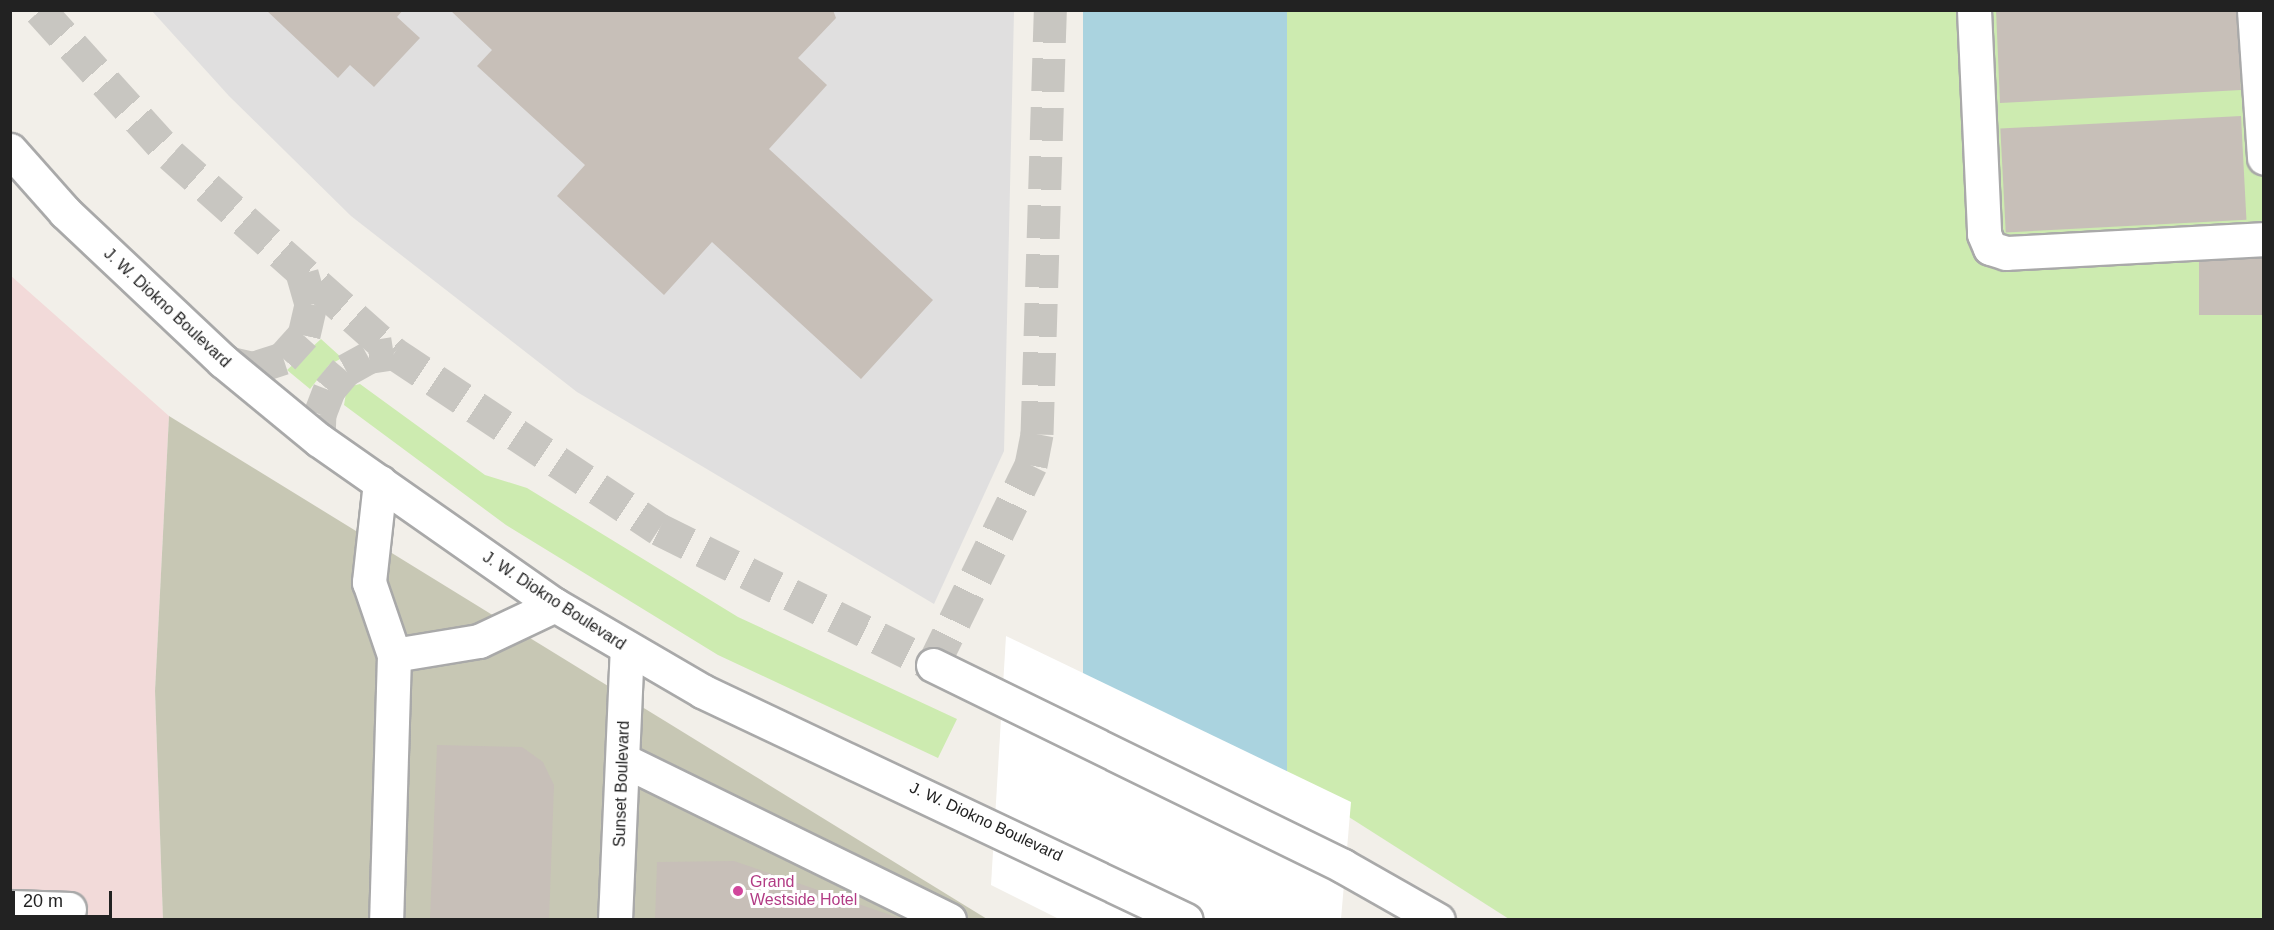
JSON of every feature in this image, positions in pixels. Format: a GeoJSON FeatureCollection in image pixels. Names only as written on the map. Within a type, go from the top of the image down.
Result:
{"type":"FeatureCollection","features":[{"type":"Feature","properties":{"kind":"street"},"geometry":{"type":"LineString","coordinates":[[1974,10],[1984,234],[1990,248],[2006,254],[2264,239]]}},
{"type":"Feature","properties":{"kind":"street"},"geometry":{"type":"LineString","coordinates":[[2254,10],[2264,158]]}},
{"type":"Feature","properties":{"kind":"street","name":"J. W. Diokno Boulevard"},"geometry":{"type":"LineString","coordinates":[[10,150],[65,212],[223,361],[380,482],[555,605],[702,691],[1000,828],[1186,920]]}},
{"type":"Feature","properties":{"kind":"street"},"geometry":{"type":"LineString","coordinates":[[380,482],[369,582],[394,655],[386,920]]}},
{"type":"Feature","properties":{"kind":"street"},"geometry":{"type":"LineString","coordinates":[[394,655],[479,641],[555,605]]}},
{"type":"Feature","properties":{"kind":"street","name":"Sunset Boulevard"},"geometry":{"type":"LineString","coordinates":[[615,920],[627,648]]}},
{"type":"Feature","properties":{"kind":"street"},"geometry":{"type":"LineString","coordinates":[[933,665],[1004,697],[1343,866],[1438,920]]}},
{"type":"Feature","properties":{"kind":"street"},"geometry":{"type":"LineString","coordinates":[[623,760],[949,920]]}},
{"type":"Feature","properties":{"kind":"street"},"geometry":{"type":"LineString","coordinates":[[10,907],[69,909]]}},
{"type":"Feature","properties":{"kind":"shaded area"},"geometry":{"type":"Polygon","coordinates":[[[152,11],[1014,11],[1004,451],[934,604],[577,392],[351,216],[229,96],[152,11]]]}},
{"type":"Feature","properties":{"kind":"shaded area"},"geometry":{"type":"Polygon","coordinates":[[[10,275],[169,416],[155,691],[163,919],[11,919],[10,275]]]}},
{"type":"Feature","properties":{"kind":"shaded area"},"geometry":{"type":"Polygon","coordinates":[[[169,416],[987,919],[163,920],[155,691],[169,416]]]}},
{"type":"Feature","properties":{"kind":"green space"},"geometry":{"type":"Polygon","coordinates":[[[1287,11],[2263,11],[2263,919],[1509,919],[1261,761],[1287,11]]]}},
{"type":"Feature","properties":{"kind":"green space"},"geometry":{"type":"Polygon","coordinates":[[[321,339],[342,358],[329,365],[310,389],[287,370],[321,339]]]}},
{"type":"Feature","properties":{"kind":"green space"},"geometry":{"type":"Polygon","coordinates":[[[360,384],[485,475],[527,488],[738,617],[957,719],[938,758],[718,655],[506,525],[344,405],[347,387],[360,384]]]}},
{"type":"Feature","properties":{"kind":"water"},"geometry":{"type":"Polygon","coordinates":[[[1083,11],[1287,11],[1287,920],[1083,920],[1083,11]]]}},
{"type":"Feature","properties":{"kind":"pier"},"geometry":{"type":"Polygon","coordinates":[[[1006,636],[1351,802],[1341,919],[1059,919],[991,885],[1006,636]]]}},
{"type":"Feature","properties":{"kind":"building"},"geometry":{"type":"Polygon","coordinates":[[[266,10],[403,10],[397,17],[420,38],[374,87],[350,65],[338,78],[266,10]]]}},
{"type":"Feature","properties":{"kind":"building"},"geometry":{"type":"Polygon","coordinates":[[[450,10],[833,10],[836,18],[798,58],[827,85],[769,149],[933,300],[861,379],[712,242],[664,295],[557,196],[585,165],[477,66],[492,50],[450,10]]]}},
{"type":"Feature","properties":{"kind":"building"},"geometry":{"type":"Polygon","coordinates":[[[1996,10],[2237,10],[2241,90],[2000,103],[1996,10]]]}},
{"type":"Feature","properties":{"kind":"building"},"geometry":{"type":"Polygon","coordinates":[[[2241,116],[2246,220],[2006,232],[2000,129],[2241,116]]]}},
{"type":"Feature","properties":{"kind":"building"},"geometry":{"type":"Polygon","coordinates":[[[2199,254],[2264,254],[2264,315],[2199,315],[2199,254]]]}},
{"type":"Feature","properties":{"kind":"building"},"geometry":{"type":"Polygon","coordinates":[[[437,745],[522,747],[543,762],[554,785],[549,920],[430,920],[437,745]]]}},
{"type":"Feature","properties":{"kind":"building","name":"Grand Westside Hotel"},"geometry":{"type":"Polygon","coordinates":[[[734,861],[902,920],[655,920],[657,862],[734,861]]]}},
{"type":"Feature","properties":{"kind":"tunnel"},"geometry":{"type":"LineString","coordinates":[[40,10],[171,155],[394,353],[659,529],[933,665],[1031,465],[1037,434],[1050,10]]}},
{"type":"Feature","properties":{"kind":"tunnel"},"geometry":{"type":"LineString","coordinates":[[223,361],[253,368],[283,358],[304,335],[311,304],[302,273]]}},
{"type":"Feature","properties":{"kind":"tunnel"},"geometry":{"type":"LineString","coordinates":[[319,440],[320,414],[329,390],[346,370],[369,357],[394,353]]}},
{"type":"Feature","properties":{"kind":"place","name":"Grand Westside Hotel"},"geometry":{"type":"Point","coordinates":[738,891]}}]}
